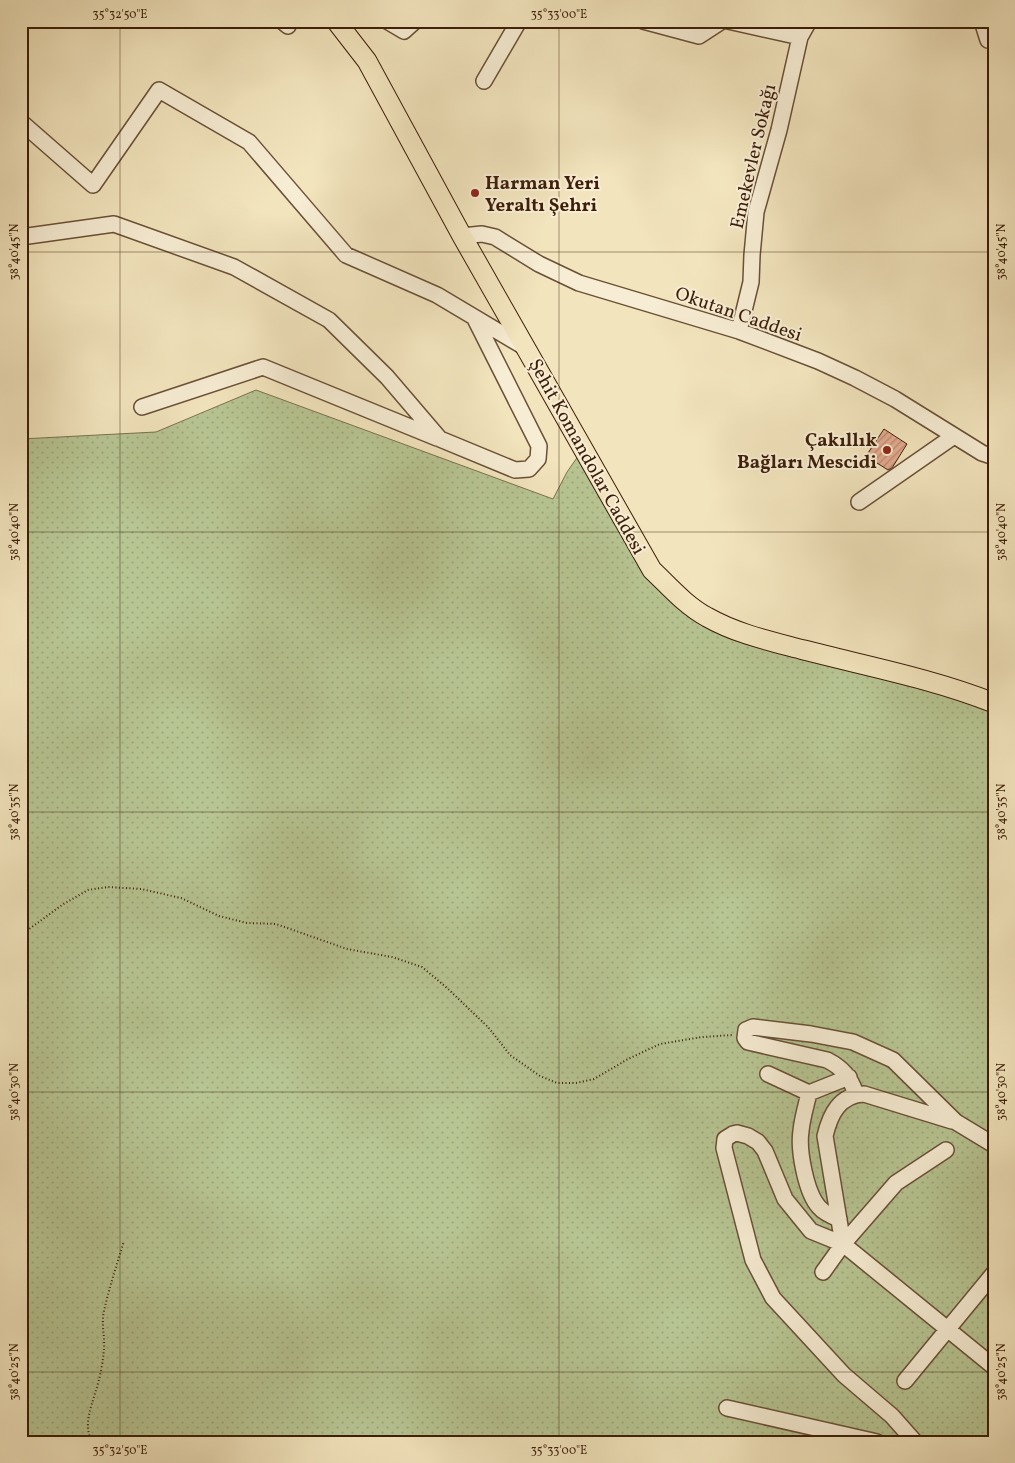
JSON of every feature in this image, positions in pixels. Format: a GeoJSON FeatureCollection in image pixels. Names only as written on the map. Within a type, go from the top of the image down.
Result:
{"type":"FeatureCollection","features":[{"type":"Feature","properties":{"kind":"main road","name":"Şehit Komandolar Caddesi"},"geometry":{"type":"LineString","coordinates":[[336,21],[367,61],[462,236],[652,570],[705,617],[749,636],[937,684],[972,694],[994,703]]}},
{"type":"Feature","properties":{"kind":"street"},"geometry":{"type":"LineString","coordinates":[[388,21],[404,31],[415,21]]}},
{"type":"Feature","properties":{"kind":"street"},"geometry":{"type":"LineString","coordinates":[[484,81],[519,21]]}},
{"type":"Feature","properties":{"kind":"street"},"geometry":{"type":"LineString","coordinates":[[643,21],[699,36],[722,21]]}},
{"type":"Feature","properties":{"kind":"street"},"geometry":{"type":"LineString","coordinates":[[728,21],[800,37]]}},
{"type":"Feature","properties":{"kind":"street","name":"Emekevler Sokağı"},"geometry":{"type":"LineString","coordinates":[[739,332],[751,282],[756,212],[779,130],[800,37],[810,21]]}},
{"type":"Feature","properties":{"kind":"street"},"geometry":{"type":"LineString","coordinates":[[982,21],[988,40]]}},
{"type":"Feature","properties":{"kind":"street"},"geometry":{"type":"LineString","coordinates":[[21,122],[93,185],[159,90],[249,142],[346,255],[437,295],[528,350]]}},
{"type":"Feature","properties":{"kind":"street"},"geometry":{"type":"LineString","coordinates":[[21,237],[114,224],[234,267],[329,320],[387,377],[440,439]]}},
{"type":"Feature","properties":{"kind":"street","name":"Okutan Caddesi"},"geometry":{"type":"LineString","coordinates":[[462,236],[482,234],[495,237],[540,264],[579,283],[739,332],[818,361],[855,378],[903,404],[982,454],[994,457]]}},
{"type":"Feature","properties":{"kind":"street"},"geometry":{"type":"LineString","coordinates":[[142,407],[263,367],[515,470],[529,469],[538,459],[539,446],[474,317]]}},
{"type":"Feature","properties":{"kind":"street"},"geometry":{"type":"LineString","coordinates":[[859,502],[954,436]]}},
{"type":"Feature","properties":{"kind":"street"},"geometry":{"type":"LineString","coordinates":[[856,1094],[849,1077],[827,1060],[748,1042],[744,1035],[746,1030],[753,1027],[811,1034],[854,1042],[893,1060],[956,1122],[994,1145]]}},
{"type":"Feature","properties":{"kind":"street"},"geometry":{"type":"LineString","coordinates":[[768,1074],[809,1093],[849,1077]]}},
{"type":"Feature","properties":{"kind":"street"},"geometry":{"type":"LineString","coordinates":[[809,1093],[800,1133],[803,1166],[812,1198],[819,1208],[828,1215],[839,1219]]}},
{"type":"Feature","properties":{"kind":"street"},"geometry":{"type":"LineString","coordinates":[[843,1244],[825,1136],[828,1122],[840,1102],[856,1094],[864,1094],[956,1122]]}},
{"type":"Feature","properties":{"kind":"street"},"geometry":{"type":"LineString","coordinates":[[915,1442],[892,1416],[844,1375],[773,1298],[753,1260],[724,1148],[725,1139],[737,1133],[748,1136],[758,1142],[768,1156],[785,1199],[811,1231],[843,1244],[994,1367]]}},
{"type":"Feature","properties":{"kind":"street"},"geometry":{"type":"LineString","coordinates":[[823,1272],[843,1244],[896,1183],[946,1150]]}},
{"type":"Feature","properties":{"kind":"street"},"geometry":{"type":"LineString","coordinates":[[905,1381],[994,1273]]}},
{"type":"Feature","properties":{"kind":"street"},"geometry":{"type":"LineString","coordinates":[[727,1408],[877,1442]]}},
{"type":"Feature","properties":{"kind":"path"},"geometry":{"type":"LineString","coordinates":[[21,935],[62,905],[88,890],[108,887],[141,889],[181,898],[219,916],[246,924],[276,924],[347,949],[392,957],[422,967],[448,988],[488,1026],[510,1055],[540,1076],[557,1083],[576,1083],[594,1078],[660,1044],[702,1037],[744,1035]]}},
{"type":"Feature","properties":{"kind":"path"},"geometry":{"type":"LineString","coordinates":[[92,1442],[88,1434],[88,1426],[90,1408],[104,1350],[102,1324],[124,1241]]}},
{"type":"Feature","properties":{"kind":"green space"},"geometry":{"type":"Polygon","coordinates":[[[256,390],[553,499],[567,472],[581,452],[647,565],[706,614],[994,704],[994,1442],[21,1442],[21,439],[156,432],[256,390]]]}},
{"type":"Feature","properties":{"kind":"building","name":"Çakıllık Bağları Mescidi"},"geometry":{"type":"Polygon","coordinates":[[[884,429],[907,444],[892,468],[888,470],[866,456],[884,429]]]}},
{"type":"Feature","properties":{"kind":"place","name":"Harman Yeri Yeraltı Şehri"},"geometry":{"type":"Point","coordinates":[475,193]}},
{"type":"Feature","properties":{"kind":"place","name":"Çakıllık Bağları Mescidi"},"geometry":{"type":"Point","coordinates":[887,450]}}]}
